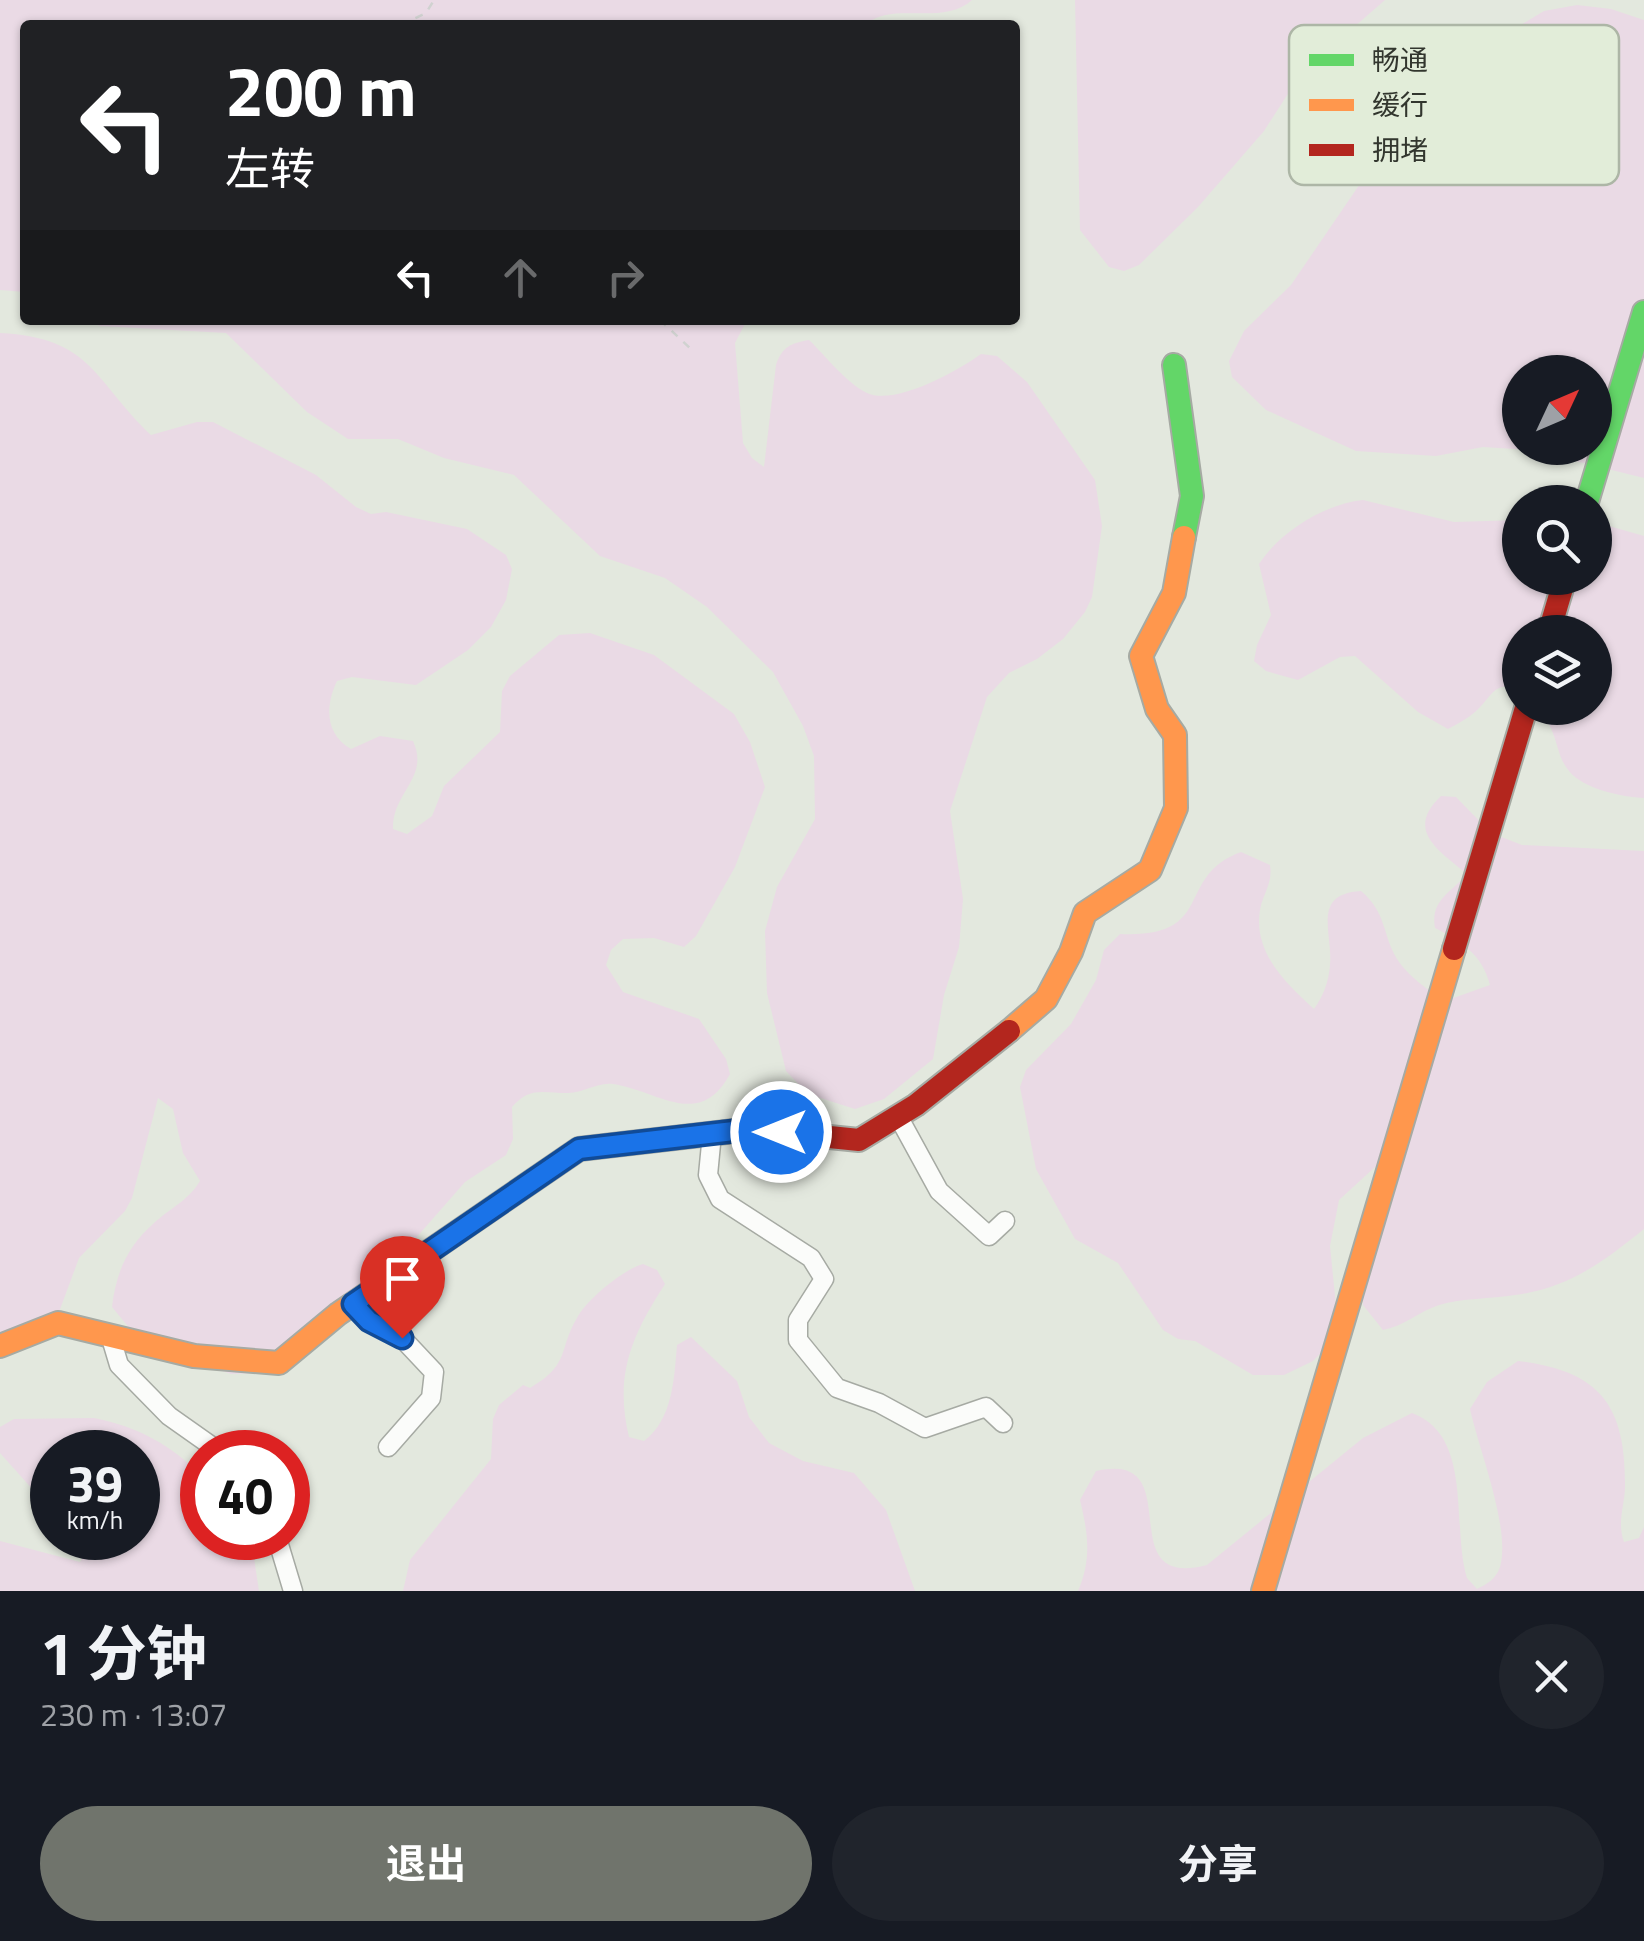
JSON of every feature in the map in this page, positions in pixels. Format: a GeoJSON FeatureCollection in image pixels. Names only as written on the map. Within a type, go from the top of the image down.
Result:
{"type":"FeatureCollection","features":[{"type":"Feature","properties":{"kind":"street"},"geometry":{"type":"LineString","coordinates":[[1593,485],[1644,312]]}},
{"type":"Feature","properties":{"kind":"street"},"geometry":{"type":"LineString","coordinates":[[0,1346],[58,1323],[194,1356],[279,1363],[353,1304],[579,1149],[751,1129],[859,1140],[898,1116],[998,1041],[1046,1000],[1071,952],[1085,913],[1150,870],[1176,808],[1174,735],[1157,709],[1141,656],[1174,593],[1192,496],[1174,365]]}},
{"type":"Feature","properties":{"kind":"street"},"geometry":{"type":"LineString","coordinates":[[1264,1591],[1521,725]]}},
{"type":"Feature","properties":{"kind":"street"},"geometry":{"type":"LineString","coordinates":[[898,1116],[939,1191],[989,1236],[1005,1221]]}},
{"type":"Feature","properties":{"kind":"street"},"geometry":{"type":"LineString","coordinates":[[712,1134],[708,1175],[720,1199],[812,1258],[824,1279],[798,1320],[798,1340],[837,1388],[879,1403],[925,1428],[986,1407],[1004,1423]]}},
{"type":"Feature","properties":{"kind":"street"},"geometry":{"type":"LineString","coordinates":[[353,1304],[369,1321],[402,1338],[434,1372],[431,1398],[388,1447]]}},
{"type":"Feature","properties":{"kind":"street"},"geometry":{"type":"LineString","coordinates":[[110,1335],[119,1365],[189,1430]]}},
{"type":"Feature","properties":{"kind":"street"},"geometry":{"type":"LineString","coordinates":[[284,1560],[293,1591]]}},
{"type":"Feature","properties":{"kind":"path"},"geometry":{"type":"LineString","coordinates":[[411,20],[426,13],[434,0]]}},
{"type":"Feature","properties":{"kind":"path"},"geometry":{"type":"LineString","coordinates":[[665,325],[692,350]]}},
{"type":"Feature","properties":{"kind":"shaded area"},"geometry":{"type":"Polygon","coordinates":[[[0,0],[972,0],[947,12],[889,14],[873,20],[20,20],[20,292],[0,290],[0,0]]]}},
{"type":"Feature","properties":{"kind":"shaded area"},"geometry":{"type":"Polygon","coordinates":[[[1075,0],[1385,0],[1356,25],[1289,25],[1289,92],[1264,131],[1198,207],[1139,265],[1124,271],[1109,267],[1080,230],[1075,0]]]}},
{"type":"Feature","properties":{"kind":"shaded area"},"geometry":{"type":"Polygon","coordinates":[[[1577,5],[1611,9],[1644,20],[1644,478],[1592,465],[1612,465],[1612,355],[1502,355],[1502,448],[1483,447],[1436,456],[1356,451],[1266,410],[1232,377],[1229,361],[1244,331],[1291,285],[1359,185],[1619,185],[1619,25],[1520,25],[1544,11],[1577,5]]]}},
{"type":"Feature","properties":{"kind":"shaded area"},"geometry":{"type":"Polygon","coordinates":[[[744,325],[735,343],[743,443],[752,458],[764,467],[776,365],[784,350],[797,343],[809,340],[851,382],[879,396],[926,385],[981,354],[997,356],[1027,382],[1095,480],[1102,526],[1092,597],[1085,612],[1063,639],[1037,659],[1009,673],[987,697],[950,811],[963,899],[959,947],[944,995],[933,1059],[884,1099],[855,1109],[808,1094],[786,1071],[767,993],[765,931],[777,887],[815,819],[814,756],[803,726],[773,672],[707,607],[665,578],[600,556],[514,475],[444,458],[398,439],[348,439],[307,412],[226,333],[100,326],[744,325]]]}},
{"type":"Feature","properties":{"kind":"shaded area"},"geometry":{"type":"Polygon","coordinates":[[[0,333],[55,343],[73,353],[89,365],[151,435],[197,422],[213,422],[316,475],[371,514],[386,512],[467,529],[506,555],[512,569],[506,600],[491,627],[468,650],[416,685],[352,677],[337,681],[329,710],[332,727],[342,743],[351,749],[380,736],[413,741],[417,765],[398,805],[393,829],[407,834],[432,816],[444,786],[500,732],[502,691],[510,676],[559,635],[590,633],[654,655],[734,714],[750,742],[765,787],[735,867],[696,936],[684,947],[654,938],[623,939],[611,950],[606,965],[623,992],[699,1019],[726,1059],[730,1074],[718,1091],[691,1104],[613,1084],[574,1093],[537,1092],[525,1096],[512,1107],[513,1139],[506,1155],[465,1182],[344,1320],[264,1373],[231,1374],[171,1353],[131,1330],[112,1307],[120,1272],[136,1242],[200,1181],[183,1153],[173,1109],[158,1098],[132,1198],[125,1211],[79,1258],[59,1312],[0,1357],[0,333]]]}},
{"type":"Feature","properties":{"kind":"shaded area"},"geometry":{"type":"Polygon","coordinates":[[[1363,500],[1454,522],[1502,521],[1502,595],[1612,595],[1612,527],[1644,536],[1644,798],[1604,791],[1575,777],[1564,764],[1550,725],[1612,725],[1612,615],[1502,615],[1502,687],[1472,715],[1448,729],[1418,712],[1355,656],[1340,657],[1298,680],[1266,671],[1254,661],[1271,615],[1259,564],[1279,541],[1304,522],[1363,500]]]}},
{"type":"Feature","properties":{"kind":"shaded area"},"geometry":{"type":"Polygon","coordinates":[[[1441,796],[1456,797],[1491,833],[1522,845],[1644,851],[1644,1229],[1569,1280],[1534,1292],[1439,1305],[1383,1330],[1363,1305],[1363,1271],[1390,1163],[1375,1167],[1339,1200],[1330,1246],[1338,1326],[1332,1341],[1313,1361],[1284,1375],[1253,1375],[1195,1341],[1178,1339],[1163,1330],[1118,1263],[1075,1239],[1036,1169],[1020,1087],[1026,1070],[1071,1024],[1096,980],[1104,950],[1120,934],[1151,933],[1171,926],[1192,904],[1207,876],[1220,863],[1241,852],[1270,865],[1260,910],[1262,940],[1283,978],[1314,1009],[1329,971],[1330,907],[1335,899],[1361,891],[1380,916],[1397,959],[1433,993],[1445,1001],[1490,985],[1470,950],[1435,928],[1439,904],[1467,874],[1437,848],[1426,830],[1430,808],[1441,796]]]}},
{"type":"Feature","properties":{"kind":"shaded area"},"geometry":{"type":"Polygon","coordinates":[[[643,1264],[657,1270],[665,1284],[643,1321],[629,1356],[624,1394],[629,1437],[644,1441],[661,1422],[670,1398],[677,1345],[691,1337],[737,1381],[749,1417],[769,1443],[803,1461],[854,1473],[886,1510],[915,1591],[403,1591],[410,1560],[491,1459],[493,1419],[499,1405],[523,1385],[530,1388],[552,1371],[588,1303],[616,1279],[643,1264]]]}},
{"type":"Feature","properties":{"kind":"shaded area"},"geometry":{"type":"Polygon","coordinates":[[[1518,1361],[1546,1366],[1589,1384],[1613,1414],[1624,1459],[1622,1535],[1624,1542],[1639,1538],[1644,1527],[1644,1591],[1078,1591],[1087,1546],[1080,1500],[1096,1471],[1124,1470],[1140,1480],[1147,1498],[1153,1541],[1161,1558],[1177,1568],[1207,1565],[1363,1438],[1412,1413],[1432,1425],[1445,1441],[1457,1485],[1467,1578],[1477,1589],[1481,1587],[1494,1578],[1500,1567],[1501,1532],[1470,1409],[1487,1382],[1518,1361]]]}},
{"type":"Feature","properties":{"kind":"shaded area"},"geometry":{"type":"Polygon","coordinates":[[[94,1418],[134,1430],[30,1430],[30,1486],[0,1453],[0,1427],[14,1419],[94,1418]]]}},
{"type":"Feature","properties":{"kind":"shaded area"},"geometry":{"type":"Polygon","coordinates":[[[160,1443],[180,1457],[180,1560],[254,1560],[259,1591],[0,1591],[0,1541],[30,1549],[30,1560],[160,1560],[160,1443]]]}},
{"type":"Feature","properties":{"kind":"traffic: fast"},"geometry":{"type":"LineString","coordinates":[[1592,485],[1644,312]]}},
{"type":"Feature","properties":{"kind":"traffic: fast"},"geometry":{"type":"LineString","coordinates":[[1174,365],[1192,496],[1184,537]]}},
{"type":"Feature","properties":{"kind":"traffic: slow"},"geometry":{"type":"LineString","coordinates":[[1009,1031],[1046,999],[1071,952],[1085,913],[1150,870],[1176,808],[1175,735],[1157,709],[1141,656],[1174,593],[1184,537]]}},
{"type":"Feature","properties":{"kind":"traffic: slow"},"geometry":{"type":"LineString","coordinates":[[1263,1591],[1454,949]]}},
{"type":"Feature","properties":{"kind":"traffic: slow"},"geometry":{"type":"LineString","coordinates":[[0,1346],[58,1323],[194,1356],[279,1363],[338,1314],[579,1149],[726,1132]]}},
{"type":"Feature","properties":{"kind":"traffic: jam"},"geometry":{"type":"LineString","coordinates":[[1554,615],[1560,595]]}},
{"type":"Feature","properties":{"kind":"traffic: jam"},"geometry":{"type":"LineString","coordinates":[[1454,949],[1521,725]]}},
{"type":"Feature","properties":{"kind":"traffic: jam"},"geometry":{"type":"LineString","coordinates":[[726,1132],[751,1129],[859,1140],[916,1105],[1009,1031]]}},
{"type":"Feature","properties":{"kind":"route"},"geometry":{"type":"LineString","coordinates":[[402,1338],[369,1321],[353,1304],[579,1149],[751,1129],[781,1132]]}}]}
